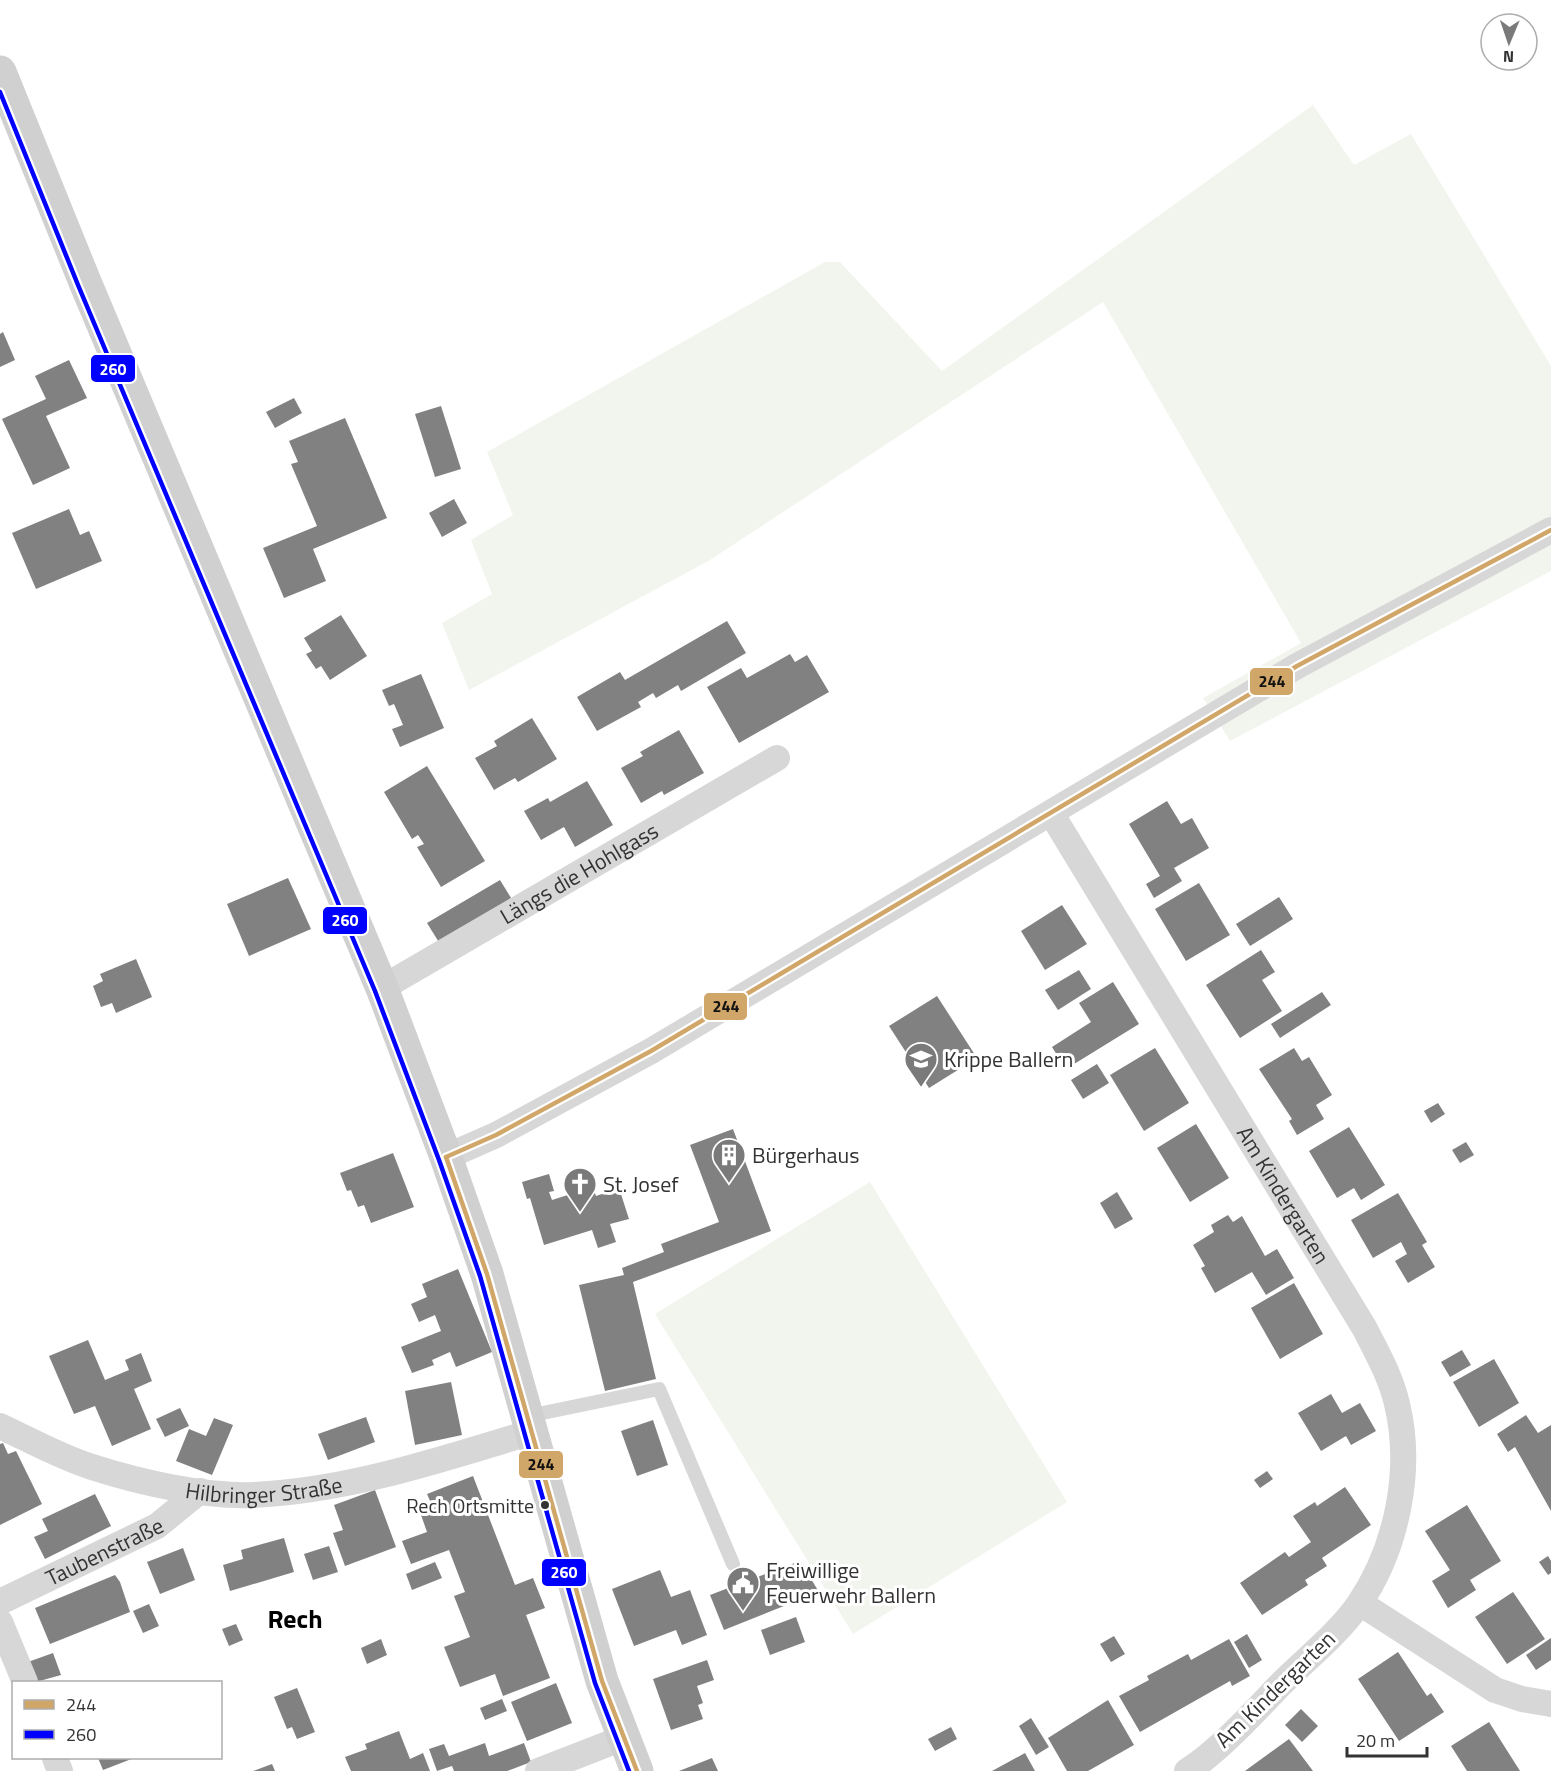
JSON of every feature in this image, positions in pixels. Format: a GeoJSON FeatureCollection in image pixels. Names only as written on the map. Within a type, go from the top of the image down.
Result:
{"type":"FeatureCollection","features":[{"type":"Feature","properties":{"kind":"main road"},"geometry":{"type":"LineString","coordinates":[[0,72],[85,282],[382,988],[446,1156],[487,1274],[582,1613],[623,1738],[637,1771]]}},
{"type":"Feature","properties":{"kind":"street"},"geometry":{"type":"LineString","coordinates":[[446,1156],[496,1135],[651,1051],[1297,666],[1551,530]]}},
{"type":"Feature","properties":{"kind":"street","name":"Längs die Hohlgass"},"geometry":{"type":"LineString","coordinates":[[382,988],[777,758]]}},
{"type":"Feature","properties":{"kind":"street","name":"Am Kindergarten"},"geometry":{"type":"LineString","coordinates":[[1051,813],[1365,1329],[1385,1369],[1397,1404],[1403,1448],[1402,1484],[1396,1520],[1384,1556],[1360,1603],[1239,1726],[1186,1771]]}},
{"type":"Feature","properties":{"kind":"street","name":"Hilbringer Straße"},"geometry":{"type":"LineString","coordinates":[[0,1426],[90,1466],[200,1491],[251,1495],[305,1490],[419,1464],[530,1424]]}},
{"type":"Feature","properties":{"kind":"street","name":"Taubenstraße"},"geometry":{"type":"LineString","coordinates":[[0,1602],[157,1526],[200,1491]]}},
{"type":"Feature","properties":{"kind":"street"},"geometry":{"type":"LineString","coordinates":[[1360,1603],[1494,1689],[1522,1699],[1551,1704]]}},
{"type":"Feature","properties":{"kind":"street"},"geometry":{"type":"LineString","coordinates":[[0,1622],[23,1681]]}},
{"type":"Feature","properties":{"kind":"street"},"geometry":{"type":"LineString","coordinates":[[538,1771],[623,1738]]}},
{"type":"Feature","properties":{"kind":"lane"},"geometry":{"type":"LineString","coordinates":[[530,1424],[658,1389],[733,1564]]}},
{"type":"Feature","properties":{"kind":"shaded area"},"geometry":{"type":"Polygon","coordinates":[[[1313,105],[1354,165],[1411,134],[1551,366],[1551,571],[1230,741],[1203,698],[1301,643],[1103,302],[710,560],[469,690],[442,623],[492,594],[471,540],[513,515],[487,452],[825,262],[840,262],[942,371],[1313,105]]]}},
{"type":"Feature","properties":{"kind":"shaded area"},"geometry":{"type":"Polygon","coordinates":[[[870,1182],[1067,1502],[853,1634],[655,1314],[870,1182]]]}},
{"type":"Feature","properties":{"kind":"building"},"geometry":{"type":"Polygon","coordinates":[[[3,332],[15,360],[0,367],[0,334],[3,332]]]}},
{"type":"Feature","properties":{"kind":"building"},"geometry":{"type":"Polygon","coordinates":[[[69,360],[87,398],[46,416],[70,468],[33,485],[2,419],[46,399],[35,376],[69,360]]]}},
{"type":"Feature","properties":{"kind":"building"},"geometry":{"type":"Polygon","coordinates":[[[294,398],[302,413],[275,428],[266,412],[294,398]]]}},
{"type":"Feature","properties":{"kind":"building"},"geometry":{"type":"Polygon","coordinates":[[[441,406],[461,469],[435,477],[415,414],[441,406]]]}},
{"type":"Feature","properties":{"kind":"building"},"geometry":{"type":"Polygon","coordinates":[[[345,418],[387,518],[313,549],[326,581],[284,598],[263,548],[317,526],[291,464],[298,462],[289,441],[345,418]]]}},
{"type":"Feature","properties":{"kind":"building"},"geometry":{"type":"Polygon","coordinates":[[[454,499],[467,523],[442,537],[429,513],[454,499]]]}},
{"type":"Feature","properties":{"kind":"building"},"geometry":{"type":"Polygon","coordinates":[[[69,509],[80,535],[89,531],[102,561],[36,589],[12,533],[69,509]]]}},
{"type":"Feature","properties":{"kind":"building"},"geometry":{"type":"Polygon","coordinates":[[[341,615],[367,656],[330,680],[321,666],[316,669],[306,654],[312,651],[304,638],[341,615]]]}},
{"type":"Feature","properties":{"kind":"building"},"geometry":{"type":"Polygon","coordinates":[[[727,621],[746,653],[681,691],[678,685],[656,698],[653,693],[638,702],[641,707],[597,731],[577,697],[620,672],[625,680],[727,621]]]}},
{"type":"Feature","properties":{"kind":"building"},"geometry":{"type":"Polygon","coordinates":[[[790,654],[795,662],[807,655],[829,692],[739,743],[707,687],[741,668],[747,678],[790,654]]]}},
{"type":"Feature","properties":{"kind":"building"},"geometry":{"type":"Polygon","coordinates":[[[421,674],[444,728],[400,747],[392,729],[403,725],[394,704],[389,706],[382,690],[421,674]]]}},
{"type":"Feature","properties":{"kind":"building"},"geometry":{"type":"Polygon","coordinates":[[[532,718],[557,759],[518,782],[515,778],[494,790],[475,758],[497,746],[494,741],[532,718]]]}},
{"type":"Feature","properties":{"kind":"building"},"geometry":{"type":"Polygon","coordinates":[[[679,730],[704,773],[664,795],[662,791],[641,803],[621,768],[643,756],[640,752],[679,730]]]}},
{"type":"Feature","properties":{"kind":"building"},"geometry":{"type":"Polygon","coordinates":[[[427,766],[485,861],[441,887],[417,847],[424,844],[418,835],[412,839],[384,792],[427,766]]]}},
{"type":"Feature","properties":{"kind":"building"},"geometry":{"type":"Polygon","coordinates":[[[587,781],[613,825],[575,847],[564,827],[541,840],[524,811],[548,798],[550,802],[587,781]]]}},
{"type":"Feature","properties":{"kind":"building"},"geometry":{"type":"Polygon","coordinates":[[[1167,801],[1181,824],[1192,818],[1209,848],[1174,868],[1182,881],[1154,898],[1146,884],[1160,876],[1129,824],[1167,801]]]}},
{"type":"Feature","properties":{"kind":"building"},"geometry":{"type":"Polygon","coordinates":[[[288,878],[311,929],[249,956],[227,904],[288,878]]]}},
{"type":"Feature","properties":{"kind":"building"},"geometry":{"type":"Polygon","coordinates":[[[500,880],[513,901],[440,944],[427,923],[500,880]]]}},
{"type":"Feature","properties":{"kind":"building"},"geometry":{"type":"Polygon","coordinates":[[[1199,883],[1230,935],[1186,961],[1155,909],[1199,883]]]}},
{"type":"Feature","properties":{"kind":"building"},"geometry":{"type":"Polygon","coordinates":[[[1279,897],[1293,919],[1250,946],[1236,924],[1279,897]]]}},
{"type":"Feature","properties":{"kind":"building"},"geometry":{"type":"Polygon","coordinates":[[[1062,905],[1087,944],[1045,970],[1021,931],[1062,905]]]}},
{"type":"Feature","properties":{"kind":"building"},"geometry":{"type":"Polygon","coordinates":[[[1261,950],[1275,972],[1262,980],[1282,1011],[1240,1038],[1206,985],[1261,950]]]}},
{"type":"Feature","properties":{"kind":"building"},"geometry":{"type":"Polygon","coordinates":[[[136,959],[152,997],[116,1013],[112,1003],[101,1007],[93,986],[103,981],[100,974],[136,959]]]}},
{"type":"Feature","properties":{"kind":"building"},"geometry":{"type":"Polygon","coordinates":[[[1079,970],[1091,989],[1058,1010],[1045,990],[1079,970]]]}},
{"type":"Feature","properties":{"kind":"building"},"geometry":{"type":"Polygon","coordinates":[[[1113,982],[1139,1024],[1066,1069],[1052,1047],[1091,1022],[1079,1003],[1113,982]]]}},
{"type":"Feature","properties":{"kind":"building"},"geometry":{"type":"Polygon","coordinates":[[[1322,992],[1331,1005],[1280,1038],[1271,1024],[1322,992]]]}},
{"type":"Feature","properties":{"kind":"building"},"geometry":{"type":"Polygon","coordinates":[[[937,996],[977,1058],[929,1088],[889,1026],[937,996]]]}},
{"type":"Feature","properties":{"kind":"building"},"geometry":{"type":"Polygon","coordinates":[[[1155,1048],[1189,1103],[1144,1131],[1110,1075],[1155,1048]]]}},
{"type":"Feature","properties":{"kind":"building"},"geometry":{"type":"Polygon","coordinates":[[[1294,1048],[1302,1061],[1309,1057],[1332,1095],[1316,1105],[1324,1119],[1297,1135],[1289,1121],[1292,1119],[1259,1069],[1294,1048]]]}},
{"type":"Feature","properties":{"kind":"building"},"geometry":{"type":"Polygon","coordinates":[[[1097,1064],[1109,1083],[1083,1099],[1071,1080],[1097,1064]]]}},
{"type":"Feature","properties":{"kind":"building"},"geometry":{"type":"Polygon","coordinates":[[[1438,1103],[1445,1114],[1431,1123],[1424,1111],[1438,1103]]]}},
{"type":"Feature","properties":{"kind":"building"},"geometry":{"type":"Polygon","coordinates":[[[1196,1124],[1229,1178],[1190,1202],[1157,1148],[1196,1124]]]}},
{"type":"Feature","properties":{"kind":"building"},"geometry":{"type":"Polygon","coordinates":[[[1349,1127],[1385,1185],[1361,1200],[1354,1188],[1337,1198],[1309,1151],[1349,1127]]]}},
{"type":"Feature","properties":{"kind":"building"},"geometry":{"type":"Polygon","coordinates":[[[733,1129],[771,1231],[633,1282],[656,1379],[605,1391],[579,1285],[624,1275],[622,1268],[664,1252],[661,1244],[719,1222],[690,1145],[733,1129]]]}},
{"type":"Feature","properties":{"kind":"building"},"geometry":{"type":"Polygon","coordinates":[[[1466,1142],[1474,1155],[1460,1163],[1452,1150],[1466,1142]]]}},
{"type":"Feature","properties":{"kind":"building"},"geometry":{"type":"Polygon","coordinates":[[[393,1153],[414,1207],[371,1223],[364,1205],[358,1207],[351,1190],[347,1191],[340,1173],[393,1153]]]}},
{"type":"Feature","properties":{"kind":"building","name":"St. Josef"},"geometry":{"type":"Polygon","coordinates":[[[549,1174],[554,1191],[549,1192],[552,1200],[593,1187],[596,1196],[619,1188],[629,1219],[610,1224],[616,1242],[598,1248],[592,1230],[544,1245],[530,1198],[527,1199],[522,1182],[549,1174]]]}},
{"type":"Feature","properties":{"kind":"building"},"geometry":{"type":"Polygon","coordinates":[[[1117,1192],[1133,1219],[1115,1229],[1100,1203],[1117,1192]]]}},
{"type":"Feature","properties":{"kind":"building"},"geometry":{"type":"Polygon","coordinates":[[[1398,1193],[1427,1242],[1422,1245],[1435,1267],[1408,1283],[1395,1261],[1407,1254],[1401,1242],[1373,1258],[1351,1220],[1398,1193]]]}},
{"type":"Feature","properties":{"kind":"building"},"geometry":{"type":"Polygon","coordinates":[[[1228,1215],[1233,1222],[1242,1216],[1265,1256],[1277,1249],[1294,1278],[1266,1295],[1252,1272],[1215,1293],[1201,1268],[1205,1266],[1193,1245],[1214,1232],[1211,1225],[1228,1215]]]}},
{"type":"Feature","properties":{"kind":"building"},"geometry":{"type":"Polygon","coordinates":[[[458,1269],[492,1352],[456,1367],[450,1352],[432,1360],[434,1365],[412,1373],[401,1347],[441,1331],[435,1315],[419,1322],[411,1304],[427,1297],[422,1284],[458,1269]]]}},
{"type":"Feature","properties":{"kind":"building"},"geometry":{"type":"Polygon","coordinates":[[[1294,1283],[1323,1334],[1280,1359],[1251,1308],[1294,1283]]]}},
{"type":"Feature","properties":{"kind":"building"},"geometry":{"type":"Polygon","coordinates":[[[88,1340],[105,1380],[129,1370],[125,1360],[141,1353],[152,1381],[134,1389],[151,1429],[112,1446],[95,1406],[74,1414],[49,1356],[88,1340]]]}},
{"type":"Feature","properties":{"kind":"building"},"geometry":{"type":"Polygon","coordinates":[[[1462,1350],[1471,1365],[1450,1377],[1441,1362],[1462,1350]]]}},
{"type":"Feature","properties":{"kind":"building"},"geometry":{"type":"Polygon","coordinates":[[[1494,1359],[1519,1403],[1479,1427],[1453,1382],[1494,1359]]]}},
{"type":"Feature","properties":{"kind":"building"},"geometry":{"type":"Polygon","coordinates":[[[451,1382],[462,1435],[415,1445],[405,1391],[451,1382]]]}},
{"type":"Feature","properties":{"kind":"building"},"geometry":{"type":"Polygon","coordinates":[[[1331,1394],[1342,1413],[1360,1403],[1376,1431],[1351,1445],[1346,1436],[1321,1451],[1298,1413],[1331,1394]]]}},
{"type":"Feature","properties":{"kind":"building"},"geometry":{"type":"Polygon","coordinates":[[[180,1408],[189,1426],[165,1437],[156,1419],[180,1408]]]}},
{"type":"Feature","properties":{"kind":"building"},"geometry":{"type":"Polygon","coordinates":[[[1526,1415],[1538,1433],[1551,1425],[1551,1511],[1515,1447],[1508,1452],[1497,1434],[1526,1415]]]}},
{"type":"Feature","properties":{"kind":"building"},"geometry":{"type":"Polygon","coordinates":[[[366,1417],[375,1442],[328,1460],[318,1434],[366,1417]]]}},
{"type":"Feature","properties":{"kind":"building"},"geometry":{"type":"Polygon","coordinates":[[[214,1418],[233,1425],[212,1475],[176,1461],[189,1429],[206,1436],[214,1418]]]}},
{"type":"Feature","properties":{"kind":"building"},"geometry":{"type":"Polygon","coordinates":[[[653,1420],[668,1465],[637,1476],[621,1431],[653,1420]]]}},
{"type":"Feature","properties":{"kind":"building"},"geometry":{"type":"Polygon","coordinates":[[[3,1443],[8,1454],[16,1451],[42,1504],[0,1525],[0,1444],[3,1443]]]}},
{"type":"Feature","properties":{"kind":"building"},"geometry":{"type":"Polygon","coordinates":[[[1267,1471],[1273,1479],[1260,1488],[1254,1480],[1267,1471]]]}},
{"type":"Feature","properties":{"kind":"building"},"geometry":{"type":"Polygon","coordinates":[[[473,1476],[515,1585],[533,1578],[545,1608],[526,1615],[550,1678],[503,1696],[495,1674],[460,1687],[444,1647],[470,1637],[454,1596],[465,1592],[449,1550],[411,1564],[402,1541],[427,1532],[421,1515],[434,1510],[427,1494],[473,1476]]]}},
{"type":"Feature","properties":{"kind":"building"},"geometry":{"type":"Polygon","coordinates":[[[1345,1487],[1371,1525],[1322,1558],[1327,1566],[1305,1580],[1308,1585],[1262,1615],[1240,1583],[1285,1552],[1289,1557],[1311,1542],[1293,1516],[1315,1502],[1317,1506],[1345,1487]]]}},
{"type":"Feature","properties":{"kind":"building"},"geometry":{"type":"Polygon","coordinates":[[[375,1490],[396,1547],[345,1566],[333,1533],[343,1530],[334,1505],[375,1490]]]}},
{"type":"Feature","properties":{"kind":"building"},"geometry":{"type":"Polygon","coordinates":[[[95,1494],[111,1526],[45,1559],[34,1537],[48,1531],[42,1519],[95,1494]]]}},
{"type":"Feature","properties":{"kind":"building"},"geometry":{"type":"Polygon","coordinates":[[[1467,1505],[1501,1561],[1470,1580],[1476,1590],[1448,1608],[1432,1581],[1450,1570],[1425,1531],[1467,1505]]]}},
{"type":"Feature","properties":{"kind":"building"},"geometry":{"type":"Polygon","coordinates":[[[284,1538],[294,1572],[230,1591],[223,1565],[243,1559],[241,1550],[284,1538]]]}},
{"type":"Feature","properties":{"kind":"building"},"geometry":{"type":"Polygon","coordinates":[[[329,1546],[338,1572],[313,1580],[304,1554],[329,1546]]]}},
{"type":"Feature","properties":{"kind":"building"},"geometry":{"type":"Polygon","coordinates":[[[183,1548],[195,1580],[160,1594],[147,1562],[183,1548]]]}},
{"type":"Feature","properties":{"kind":"building"},"geometry":{"type":"Polygon","coordinates":[[[1548,1556],[1551,1561],[1551,1573],[1548,1575],[1539,1562],[1548,1556]]]}},
{"type":"Feature","properties":{"kind":"building","name":"Freiwillige Feuerwehr Ballern"},"geometry":{"type":"Polygon","coordinates":[[[800,1561],[819,1592],[724,1630],[710,1595],[800,1561]]]}},
{"type":"Feature","properties":{"kind":"building"},"geometry":{"type":"Polygon","coordinates":[[[435,1562],[442,1578],[412,1590],[406,1574],[435,1562]]]}},
{"type":"Feature","properties":{"kind":"building"},"geometry":{"type":"Polygon","coordinates":[[[660,1570],[671,1597],[690,1590],[707,1635],[682,1645],[676,1630],[634,1646],[612,1589],[660,1570]]]}},
{"type":"Feature","properties":{"kind":"building"},"geometry":{"type":"Polygon","coordinates":[[[115,1575],[120,1582],[130,1612],[50,1644],[35,1608],[115,1575]]]}},
{"type":"Feature","properties":{"kind":"building"},"geometry":{"type":"Polygon","coordinates":[[[1513,1592],[1545,1639],[1507,1664],[1475,1617],[1513,1592]]]}},
{"type":"Feature","properties":{"kind":"building"},"geometry":{"type":"Polygon","coordinates":[[[149,1604],[159,1626],[143,1633],[133,1611],[149,1604]]]}},
{"type":"Feature","properties":{"kind":"building"},"geometry":{"type":"Polygon","coordinates":[[[796,1617],[805,1642],[770,1655],[761,1630],[796,1617]]]}},
{"type":"Feature","properties":{"kind":"building"},"geometry":{"type":"Polygon","coordinates":[[[236,1624],[243,1640],[229,1646],[222,1629],[236,1624]]]}},
{"type":"Feature","properties":{"kind":"building"},"geometry":{"type":"Polygon","coordinates":[[[1247,1634],[1262,1660],[1249,1668],[1234,1642],[1247,1634]]]}},
{"type":"Feature","properties":{"kind":"building"},"geometry":{"type":"Polygon","coordinates":[[[1114,1636],[1125,1654],[1111,1662],[1100,1644],[1114,1636]]]}},
{"type":"Feature","properties":{"kind":"building"},"geometry":{"type":"Polygon","coordinates":[[[1551,1638],[1551,1660],[1536,1670],[1526,1655],[1551,1638]]]}},
{"type":"Feature","properties":{"kind":"building"},"geometry":{"type":"Polygon","coordinates":[[[381,1639],[387,1655],[367,1664],[361,1648],[381,1639]]]}},
{"type":"Feature","properties":{"kind":"building"},"geometry":{"type":"Polygon","coordinates":[[[1229,1639],[1250,1676],[1232,1686],[1230,1681],[1140,1732],[1119,1696],[1149,1680],[1147,1676],[1188,1654],[1191,1660],[1229,1639]]]}},
{"type":"Feature","properties":{"kind":"building"},"geometry":{"type":"Polygon","coordinates":[[[1398,1652],[1427,1696],[1431,1693],[1444,1712],[1399,1741],[1358,1679],[1398,1652]]]}},
{"type":"Feature","properties":{"kind":"building"},"geometry":{"type":"Polygon","coordinates":[[[53,1653],[61,1675],[36,1681],[28,1662],[53,1653]]]}},
{"type":"Feature","properties":{"kind":"building"},"geometry":{"type":"Polygon","coordinates":[[[707,1660],[714,1680],[697,1686],[703,1703],[698,1705],[703,1719],[671,1730],[653,1679],[707,1660]]]}},
{"type":"Feature","properties":{"kind":"building"},"geometry":{"type":"Polygon","coordinates":[[[556,1683],[572,1723],[527,1741],[511,1702],[556,1683]]]}},
{"type":"Feature","properties":{"kind":"building"},"geometry":{"type":"Polygon","coordinates":[[[297,1688],[315,1732],[297,1739],[292,1727],[287,1729],[274,1697],[297,1688]]]}},
{"type":"Feature","properties":{"kind":"building"},"geometry":{"type":"Polygon","coordinates":[[[502,1699],[507,1711],[485,1720],[480,1708],[502,1699]]]}},
{"type":"Feature","properties":{"kind":"building"},"geometry":{"type":"Polygon","coordinates":[[[1108,1700],[1134,1745],[1088,1771],[1067,1771],[1048,1738],[1108,1700]]]}},
{"type":"Feature","properties":{"kind":"building"},"geometry":{"type":"Polygon","coordinates":[[[1301,1709],[1318,1726],[1302,1742],[1285,1725],[1301,1709]]]}},
{"type":"Feature","properties":{"kind":"building"},"geometry":{"type":"Polygon","coordinates":[[[1031,1718],[1049,1747],[1036,1755],[1019,1726],[1031,1718]]]}},
{"type":"Feature","properties":{"kind":"building"},"geometry":{"type":"Polygon","coordinates":[[[1489,1722],[1520,1771],[1467,1771],[1451,1746],[1489,1722]]]}},
{"type":"Feature","properties":{"kind":"building"},"geometry":{"type":"Polygon","coordinates":[[[951,1727],[957,1739],[935,1751],[928,1739],[951,1727]]]}},
{"type":"Feature","properties":{"kind":"building"},"geometry":{"type":"Polygon","coordinates":[[[399,1731],[410,1759],[423,1753],[430,1771],[351,1771],[345,1757],[367,1749],[365,1744],[399,1731]]]}},
{"type":"Feature","properties":{"kind":"building"},"geometry":{"type":"Polygon","coordinates":[[[1289,1739],[1313,1771],[1245,1771],[1249,1768],[1289,1739]]]}},
{"type":"Feature","properties":{"kind":"building"},"geometry":{"type":"Polygon","coordinates":[[[485,1743],[489,1756],[524,1743],[531,1762],[507,1771],[454,1771],[452,1766],[437,1771],[429,1749],[444,1744],[449,1756],[485,1743]]]}},
{"type":"Feature","properties":{"kind":"building"},"geometry":{"type":"Polygon","coordinates":[[[1025,1753],[1035,1771],[992,1771],[1025,1753]]]}},
{"type":"Feature","properties":{"kind":"building"},"geometry":{"type":"Polygon","coordinates":[[[712,1758],[718,1771],[679,1771],[712,1758]]]}},
{"type":"Feature","properties":{"kind":"building"},"geometry":{"type":"Polygon","coordinates":[[[98,1759],[131,1759],[103,1770],[98,1759]]]}},
{"type":"Feature","properties":{"kind":"building"},"geometry":{"type":"Polygon","coordinates":[[[272,1764],[275,1771],[253,1771],[272,1764]]]}},
{"type":"Feature","properties":{"kind":"transit line","name":"260"},"geometry":{"type":"LineString","coordinates":[[0,92],[78,285],[375,991],[439,1160],[480,1276],[595,1683],[629,1771]]}},
{"type":"Feature","properties":{"kind":"transit line","name":"244"},"geometry":{"type":"LineString","coordinates":[[446,1157],[496,1135],[651,1051],[1297,666],[1551,530]]}},
{"type":"Feature","properties":{"kind":"transit line","name":"244"},"geometry":{"type":"LineString","coordinates":[[446,1157],[487,1274],[602,1681],[637,1771]]}},
{"type":"Feature","properties":{"kind":"place","name":"Krippe Ballern"},"geometry":{"type":"Point","coordinates":[921,1088]}},
{"type":"Feature","properties":{"kind":"place","name":"Bürgerhaus"},"geometry":{"type":"Point","coordinates":[729,1184]}},
{"type":"Feature","properties":{"kind":"place","name":"St. Josef"},"geometry":{"type":"Point","coordinates":[580,1213]}},
{"type":"Feature","properties":{"kind":"place","name":"Rech Ortsmitte"},"geometry":{"type":"Point","coordinates":[545,1505]}},
{"type":"Feature","properties":{"kind":"place","name":"Freiwillige Feuerwehr Ballern"},"geometry":{"type":"Point","coordinates":[743,1612]}},
{"type":"Feature","properties":{"kind":"district","name":"Rech"},"geometry":{"type":"Point","coordinates":[295,1619]}}]}
